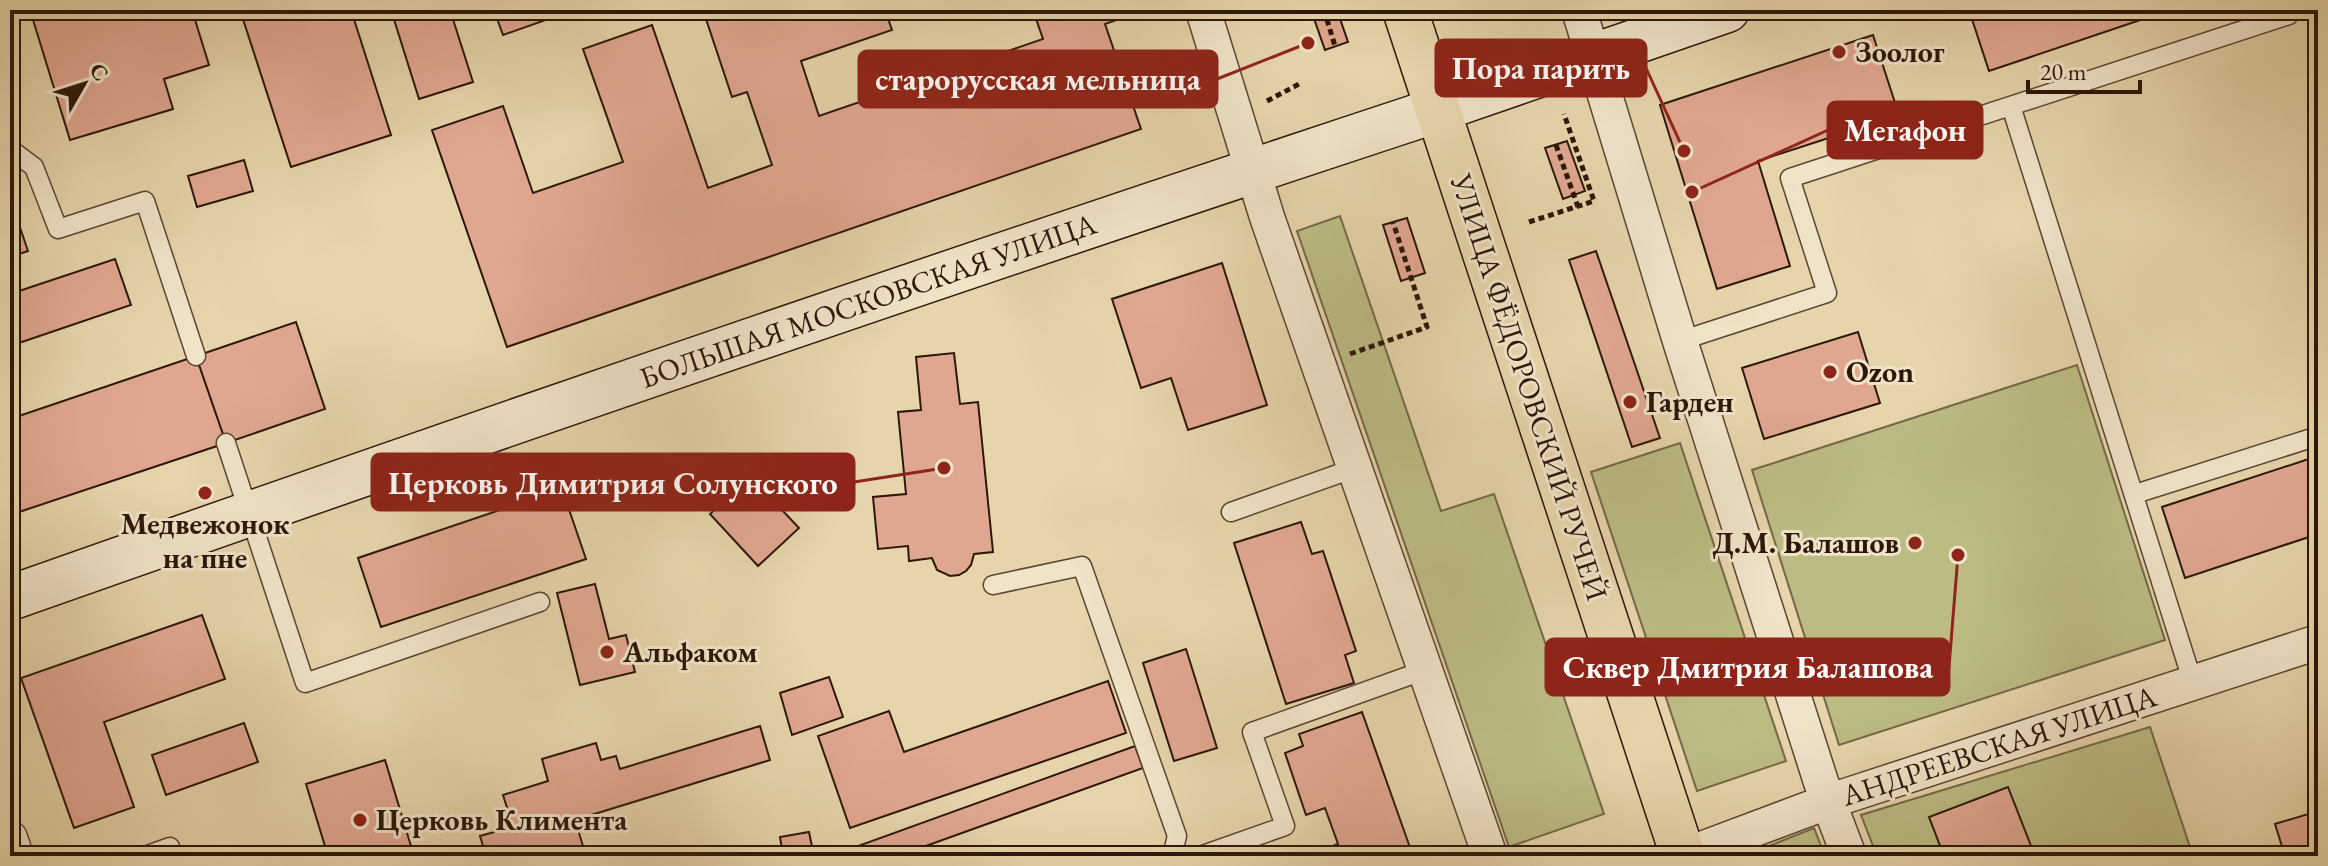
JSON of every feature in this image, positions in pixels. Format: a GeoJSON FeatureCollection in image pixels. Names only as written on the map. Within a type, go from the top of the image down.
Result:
{"type":"FeatureCollection","features":[{"type":"Feature","properties":{"kind":"main road","name":"УЛИЦА ФЁДОРОВСКИЙ РУЧЕЙ"},"geometry":{"type":"LineString","coordinates":[[1405,10],[1683,856]]}},
{"type":"Feature","properties":{"kind":"street"},"geometry":{"type":"LineString","coordinates":[[1203,10],[1252,169],[1490,856]]}},
{"type":"Feature","properties":{"kind":"street"},"geometry":{"type":"LineString","coordinates":[[1579,10],[1680,341],[1827,802],[1849,856]]}},
{"type":"Feature","properties":{"kind":"street","name":"БОЛЬШАЯ МОСКОВСКАЯ УЛИЦА"},"geometry":{"type":"LineString","coordinates":[[10,598],[1252,169],[1438,110],[1727,10]]}},
{"type":"Feature","properties":{"kind":"street","name":"АНДРЕЕВСКАЯ УЛИЦА"},"geometry":{"type":"LineString","coordinates":[[1683,856],[1827,802],[2318,642]]}},
{"type":"Feature","properties":{"kind":"street"},"geometry":{"type":"LineString","coordinates":[[10,838],[16,856]]}},
{"type":"Feature","properties":{"kind":"lane"},"geometry":{"type":"LineString","coordinates":[[1680,341],[1827,293],[1790,178],[2289,15]]}},
{"type":"Feature","properties":{"kind":"lane"},"geometry":{"type":"LineString","coordinates":[[2011,106],[2193,683]]}},
{"type":"Feature","properties":{"kind":"lane"},"geometry":{"type":"LineString","coordinates":[[10,149],[34,167],[58,229],[145,201],[196,356]]}},
{"type":"Feature","properties":{"kind":"lane"},"geometry":{"type":"LineString","coordinates":[[2135,494],[2318,436]]}},
{"type":"Feature","properties":{"kind":"lane"},"geometry":{"type":"LineString","coordinates":[[226,443],[305,683],[540,602]]}},
{"type":"Feature","properties":{"kind":"lane"},"geometry":{"type":"LineString","coordinates":[[1231,512],[1355,468]]}},
{"type":"Feature","properties":{"kind":"lane"},"geometry":{"type":"LineString","coordinates":[[993,585],[1082,566],[1177,836],[1172,856]]}},
{"type":"Feature","properties":{"kind":"lane"},"geometry":{"type":"LineString","coordinates":[[1200,856],[1285,826],[1252,732],[1425,670]]}},
{"type":"Feature","properties":{"kind":"lane"},"geometry":{"type":"LineString","coordinates":[[145,856],[170,847],[173,856]]}},
{"type":"Feature","properties":{"kind":"path"},"geometry":{"type":"LineString","coordinates":[[1324,10],[1335,46]]}},
{"type":"Feature","properties":{"kind":"path"},"geometry":{"type":"LineString","coordinates":[[1529,222],[1594,201],[1564,114]]}},
{"type":"Feature","properties":{"kind":"path"},"geometry":{"type":"LineString","coordinates":[[1556,145],[1578,207]]}},
{"type":"Feature","properties":{"kind":"path"},"geometry":{"type":"LineString","coordinates":[[1319,365],[1427,327],[1393,222]]}},
{"type":"Feature","properties":{"kind":"shaded area"},"geometry":{"type":"Polygon","coordinates":[[[1340,216],[1441,511],[1494,494],[1604,814],[1509,847],[1297,231],[1340,216]]]}},
{"type":"Feature","properties":{"kind":"shaded area"},"geometry":{"type":"Polygon","coordinates":[[[2077,365],[2165,640],[1839,745],[1752,470],[2077,365]]]}},
{"type":"Feature","properties":{"kind":"shaded area"},"geometry":{"type":"Polygon","coordinates":[[[1680,443],[1786,761],[1697,791],[1591,472],[1680,443]]]}},
{"type":"Feature","properties":{"kind":"shaded area"},"geometry":{"type":"Polygon","coordinates":[[[2150,727],[2193,856],[1877,856],[1861,815],[2150,727]]]}},
{"type":"Feature","properties":{"kind":"shaded area"},"geometry":{"type":"Polygon","coordinates":[[[1814,828],[1825,856],[1744,856],[1814,828]]]}},
{"type":"Feature","properties":{"kind":"building"},"geometry":{"type":"Polygon","coordinates":[[[30,10],[192,10],[209,65],[164,79],[173,109],[70,140],[30,10]]]}},
{"type":"Feature","properties":{"kind":"building"},"geometry":{"type":"Polygon","coordinates":[[[240,10],[351,10],[391,135],[291,167],[240,10]]]}},
{"type":"Feature","properties":{"kind":"building"},"geometry":{"type":"Polygon","coordinates":[[[391,10],[450,10],[473,82],[419,99],[391,10]]]}},
{"type":"Feature","properties":{"kind":"building"},"geometry":{"type":"Polygon","coordinates":[[[494,10],[574,10],[503,35],[494,10]]]}},
{"type":"Feature","properties":{"kind":"building"},"geometry":{"type":"Polygon","coordinates":[[[703,10],[885,10],[892,30],[801,61],[819,116],[1043,39],[1033,10],[1144,10],[1105,24],[1141,129],[507,347],[432,130],[503,106],[533,193],[623,162],[583,49],[652,25],[708,188],[772,165],[747,92],[732,97],[703,10]]]}},
{"type":"Feature","properties":{"kind":"building"},"geometry":{"type":"Polygon","coordinates":[[[1311,10],[1337,10],[1348,42],[1325,50],[1311,10]]]}},
{"type":"Feature","properties":{"kind":"building"},"geometry":{"type":"Polygon","coordinates":[[[1969,10],[2170,10],[1989,71],[1969,10]]]}},
{"type":"Feature","properties":{"kind":"building"},"geometry":{"type":"Polygon","coordinates":[[[1873,35],[1899,115],[1758,161],[1790,266],[1717,289],[1660,105],[1873,35]]]}},
{"type":"Feature","properties":{"kind":"building"},"geometry":{"type":"Polygon","coordinates":[[[1567,141],[1585,191],[1563,199],[1545,148],[1567,141]]]}},
{"type":"Feature","properties":{"kind":"building"},"geometry":{"type":"Polygon","coordinates":[[[244,160],[253,191],[197,207],[188,176],[244,160]]]}},
{"type":"Feature","properties":{"kind":"building"},"geometry":{"type":"Polygon","coordinates":[[[10,198],[28,251],[10,257],[10,198]]]}},
{"type":"Feature","properties":{"kind":"building"},"geometry":{"type":"Polygon","coordinates":[[[1407,218],[1425,273],[1401,281],[1383,225],[1407,218]]]}},
{"type":"Feature","properties":{"kind":"building"},"geometry":{"type":"Polygon","coordinates":[[[1596,251],[1660,438],[1632,447],[1569,260],[1596,251]]]}},
{"type":"Feature","properties":{"kind":"building"},"geometry":{"type":"Polygon","coordinates":[[[115,259],[131,305],[10,346],[10,294],[115,259]]]}},
{"type":"Feature","properties":{"kind":"building"},"geometry":{"type":"Polygon","coordinates":[[[1222,263],[1267,405],[1188,430],[1171,378],[1141,388],[1112,299],[1222,263]]]}},
{"type":"Feature","properties":{"kind":"building"},"geometry":{"type":"Polygon","coordinates":[[[296,322],[325,409],[226,443],[196,356],[296,322]]]}},
{"type":"Feature","properties":{"kind":"building"},"geometry":{"type":"Polygon","coordinates":[[[1858,332],[1880,403],[1764,439],[1742,368],[1858,332]]]}},
{"type":"Feature","properties":{"kind":"building"},"geometry":{"type":"Polygon","coordinates":[[[954,353],[960,404],[978,402],[993,552],[974,554],[966,571],[950,576],[937,570],[932,558],[909,561],[908,546],[878,549],[873,497],[906,494],[898,412],[921,410],[916,357],[954,353]]]}},
{"type":"Feature","properties":{"kind":"building"},"geometry":{"type":"Polygon","coordinates":[[[196,356],[226,443],[10,515],[10,419],[196,356]]]}},
{"type":"Feature","properties":{"kind":"building"},"geometry":{"type":"Polygon","coordinates":[[[2318,456],[2318,534],[2185,578],[2162,507],[2318,456]]]}},
{"type":"Feature","properties":{"kind":"building"},"geometry":{"type":"Polygon","coordinates":[[[750,476],[799,528],[758,566],[710,514],[750,476]]]}},
{"type":"Feature","properties":{"kind":"building"},"geometry":{"type":"Polygon","coordinates":[[[562,489],[586,559],[381,627],[358,558],[562,489]]]}},
{"type":"Feature","properties":{"kind":"building"},"geometry":{"type":"Polygon","coordinates":[[[1301,522],[1312,554],[1323,551],[1356,651],[1345,655],[1354,683],[1286,704],[1234,543],[1301,522]]]}},
{"type":"Feature","properties":{"kind":"building"},"geometry":{"type":"Polygon","coordinates":[[[595,584],[609,639],[626,635],[635,672],[580,685],[557,593],[595,584]]]}},
{"type":"Feature","properties":{"kind":"building"},"geometry":{"type":"Polygon","coordinates":[[[202,615],[225,679],[104,722],[134,807],[74,828],[21,678],[202,615]]]}},
{"type":"Feature","properties":{"kind":"building"},"geometry":{"type":"Polygon","coordinates":[[[1186,649],[1217,748],[1174,761],[1143,663],[1186,649]]]}},
{"type":"Feature","properties":{"kind":"building"},"geometry":{"type":"Polygon","coordinates":[[[829,677],[843,717],[792,735],[780,693],[829,677]]]}},
{"type":"Feature","properties":{"kind":"building"},"geometry":{"type":"Polygon","coordinates":[[[1108,681],[1126,733],[850,828],[818,736],[889,711],[904,752],[1108,681]]]}},
{"type":"Feature","properties":{"kind":"building"},"geometry":{"type":"Polygon","coordinates":[[[1362,712],[1413,856],[1306,856],[1338,844],[1325,808],[1306,815],[1285,753],[1303,746],[1299,734],[1362,712]]]}},
{"type":"Feature","properties":{"kind":"building"},"geometry":{"type":"Polygon","coordinates":[[[244,723],[258,762],[166,795],[152,755],[244,723]]]}},
{"type":"Feature","properties":{"kind":"building"},"geometry":{"type":"Polygon","coordinates":[[[760,726],[770,760],[575,820],[586,856],[486,856],[480,836],[513,827],[503,795],[548,781],[542,759],[596,743],[601,760],[616,756],[620,769],[760,726]]]}},
{"type":"Feature","properties":{"kind":"building"},"geometry":{"type":"Polygon","coordinates":[[[1135,746],[1143,768],[898,856],[862,856],[858,846],[1135,746]]]}},
{"type":"Feature","properties":{"kind":"building","name":"Церковь Климента"},"geometry":{"type":"Polygon","coordinates":[[[385,760],[414,856],[328,856],[306,784],[385,760]]]}},
{"type":"Feature","properties":{"kind":"building"},"geometry":{"type":"Polygon","coordinates":[[[2008,787],[2035,856],[1944,856],[1929,817],[2008,787]]]}},
{"type":"Feature","properties":{"kind":"building"},"geometry":{"type":"Polygon","coordinates":[[[2318,811],[2318,856],[2285,856],[2275,824],[2318,811]]]}},
{"type":"Feature","properties":{"kind":"building"},"geometry":{"type":"Polygon","coordinates":[[[809,832],[814,856],[783,856],[780,837],[809,832]]]}},
{"type":"Feature","properties":{"kind":"place","name":"старорусская мельница"},"geometry":{"type":"Point","coordinates":[1308,43]}},
{"type":"Feature","properties":{"kind":"place","name":"Зоолог"},"geometry":{"type":"Point","coordinates":[1839,52]}},
{"type":"Feature","properties":{"kind":"place","name":"Пора парить"},"geometry":{"type":"Point","coordinates":[1684,151]}},
{"type":"Feature","properties":{"kind":"place","name":"Мегафон"},"geometry":{"type":"Point","coordinates":[1692,192]}},
{"type":"Feature","properties":{"kind":"place","name":"Ozon"},"geometry":{"type":"Point","coordinates":[1830,372]}},
{"type":"Feature","properties":{"kind":"place","name":"Гарден"},"geometry":{"type":"Point","coordinates":[1630,402]}},
{"type":"Feature","properties":{"kind":"place","name":"Церковь Димитрия Солунского"},"geometry":{"type":"Point","coordinates":[944,468]}},
{"type":"Feature","properties":{"kind":"place","name":"Медвежонок на пне"},"geometry":{"type":"Point","coordinates":[205,493]}},
{"type":"Feature","properties":{"kind":"place","name":"Д.М. Балашов"},"geometry":{"type":"Point","coordinates":[1915,543]}},
{"type":"Feature","properties":{"kind":"place","name":"Сквер Дмитрия Балашова"},"geometry":{"type":"Point","coordinates":[1958,555]}},
{"type":"Feature","properties":{"kind":"place","name":"Альфаком"},"geometry":{"type":"Point","coordinates":[607,652]}},
{"type":"Feature","properties":{"kind":"place","name":"Церковь Климента"},"geometry":{"type":"Point","coordinates":[360,820]}}]}
